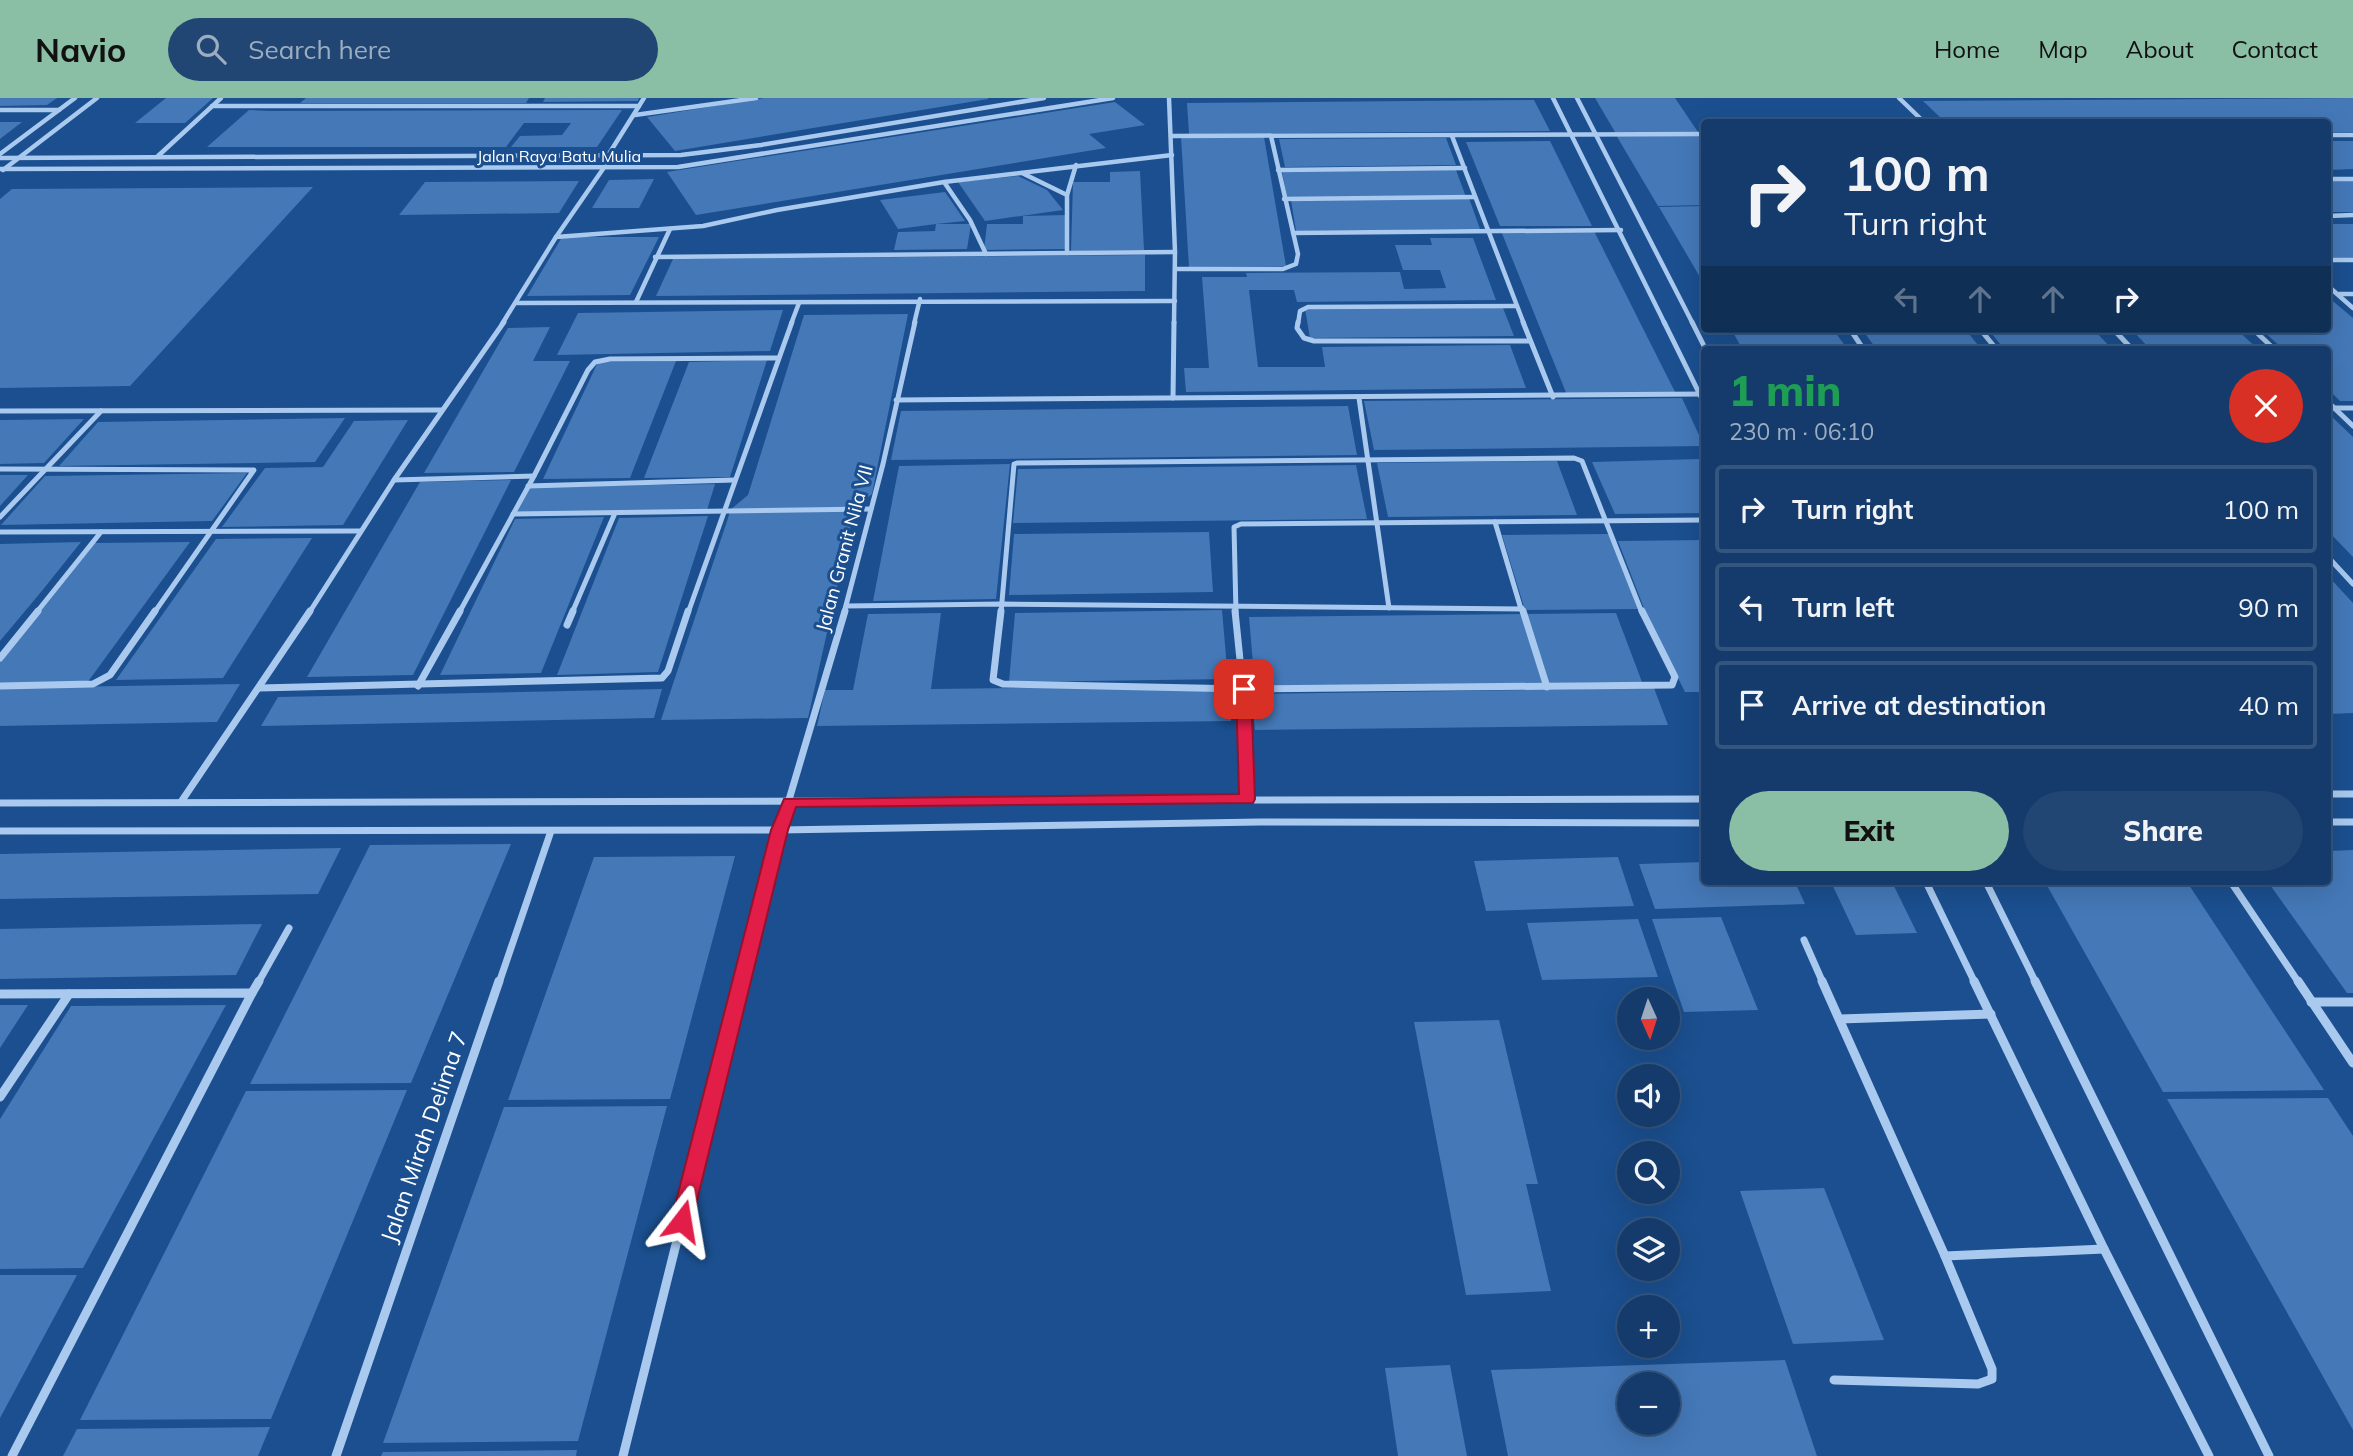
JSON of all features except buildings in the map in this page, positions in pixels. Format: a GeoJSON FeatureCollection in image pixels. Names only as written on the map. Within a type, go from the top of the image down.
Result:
{"type":"FeatureCollection","features":[{"type":"Feature","properties":{"kind":"street"},"geometry":{"type":"LineString","coordinates":[[0,156],[75,98]]}},
{"type":"Feature","properties":{"kind":"street"},"geometry":{"type":"LineString","coordinates":[[2,170],[97,98]]}},
{"type":"Feature","properties":{"kind":"street"},"geometry":{"type":"LineString","coordinates":[[158,156],[221,98]]}},
{"type":"Feature","properties":{"kind":"street"},"geometry":{"type":"LineString","coordinates":[[289,107],[299,98]]}},
{"type":"Feature","properties":{"kind":"street"},"geometry":{"type":"LineString","coordinates":[[532,107],[538,98]]}},
{"type":"Feature","properties":{"kind":"street"},"geometry":{"type":"LineString","coordinates":[[181,802],[260,688],[441,410],[517,303],[556,236],[603,169],[607,157],[645,98]]}},
{"type":"Feature","properties":{"kind":"street"},"geometry":{"type":"LineString","coordinates":[[635,115],[754,98]]}},
{"type":"Feature","properties":{"kind":"street"},"geometry":{"type":"LineString","coordinates":[[0,156],[681,155],[761,145],[1044,98]]}},
{"type":"Feature","properties":{"kind":"street","name":"Jalan Raya Batu Mulia"},"geometry":{"type":"LineString","coordinates":[[2,170],[603,169],[699,166],[1113,98]]}},
{"type":"Feature","properties":{"kind":"street"},"geometry":{"type":"LineString","coordinates":[[1169,98],[1175,252],[1173,398]]}},
{"type":"Feature","properties":{"kind":"street"},"geometry":{"type":"LineString","coordinates":[[1553,98],[1701,392]]}},
{"type":"Feature","properties":{"kind":"street"},"geometry":{"type":"LineString","coordinates":[[1577,98],[1704,346]]}},
{"type":"Feature","properties":{"kind":"street"},"geometry":{"type":"LineString","coordinates":[[1899,98],[1921,119]]}},
{"type":"Feature","properties":{"kind":"street"},"geometry":{"type":"LineString","coordinates":[[212,106],[639,106]]}},
{"type":"Feature","properties":{"kind":"street"},"geometry":{"type":"LineString","coordinates":[[0,110],[59,110]]}},
{"type":"Feature","properties":{"kind":"street"},"geometry":{"type":"LineString","coordinates":[[1171,136],[1701,134]]}},
{"type":"Feature","properties":{"kind":"street"},"geometry":{"type":"LineString","coordinates":[[2331,135],[2353,135]]}},
{"type":"Feature","properties":{"kind":"street"},"geometry":{"type":"LineString","coordinates":[[1175,268],[1283,269],[1292,266],[1299,259],[1270,136]]}},
{"type":"Feature","properties":{"kind":"street"},"geometry":{"type":"LineString","coordinates":[[1452,136],[1486,231],[1553,397]]}},
{"type":"Feature","properties":{"kind":"street"},"geometry":{"type":"LineString","coordinates":[[556,236],[670,229],[735,220],[777,209],[944,182],[1172,155]]}},
{"type":"Feature","properties":{"kind":"street"},"geometry":{"type":"LineString","coordinates":[[1067,253],[1067,195],[1076,165]]}},
{"type":"Feature","properties":{"kind":"street"},"geometry":{"type":"LineString","coordinates":[[1278,170],[1465,169]]}},
{"type":"Feature","properties":{"kind":"street"},"geometry":{"type":"LineString","coordinates":[[1022,173],[1067,195]]}},
{"type":"Feature","properties":{"kind":"street"},"geometry":{"type":"LineString","coordinates":[[2331,179],[2353,179]]}},
{"type":"Feature","properties":{"kind":"street"},"geometry":{"type":"LineString","coordinates":[[944,182],[970,220],[986,254]]}},
{"type":"Feature","properties":{"kind":"street"},"geometry":{"type":"LineString","coordinates":[[1284,200],[1475,197]]}},
{"type":"Feature","properties":{"kind":"street"},"geometry":{"type":"LineString","coordinates":[[2331,216],[2353,215]]}},
{"type":"Feature","properties":{"kind":"street"},"geometry":{"type":"LineString","coordinates":[[636,302],[670,229]]}},
{"type":"Feature","properties":{"kind":"street"},"geometry":{"type":"LineString","coordinates":[[1293,233],[1620,230]]}},
{"type":"Feature","properties":{"kind":"street"},"geometry":{"type":"LineString","coordinates":[[655,257],[1175,252]]}},
{"type":"Feature","properties":{"kind":"street"},"geometry":{"type":"LineString","coordinates":[[2331,261],[2353,260]]}},
{"type":"Feature","properties":{"kind":"street"},"geometry":{"type":"LineString","coordinates":[[2331,288],[2353,308]]}},
{"type":"Feature","properties":{"kind":"street"},"geometry":{"type":"LineString","coordinates":[[2338,294],[2353,294]]}},
{"type":"Feature","properties":{"kind":"street"},"geometry":{"type":"LineString","coordinates":[[517,303],[799,303],[920,299],[1175,301]]}},
{"type":"Feature","properties":{"kind":"street","name":"Jalan Granit Nila VII"},"geometry":{"type":"LineString","coordinates":[[623,1456],[780,830],[846,606],[871,509],[920,299]]}},
{"type":"Feature","properties":{"kind":"street"},"geometry":{"type":"LineString","coordinates":[[260,688],[663,678],[668,671],[722,512],[799,303]]}},
{"type":"Feature","properties":{"kind":"street"},"geometry":{"type":"LineString","coordinates":[[1517,306],[1308,307],[1300,310],[1297,328],[1304,338],[1314,341],[1530,341]]}},
{"type":"Feature","properties":{"kind":"street"},"geometry":{"type":"LineString","coordinates":[[2117,333],[2129,346]]}},
{"type":"Feature","properties":{"kind":"street"},"geometry":{"type":"LineString","coordinates":[[2257,333],[2271,346]]}},
{"type":"Feature","properties":{"kind":"street"},"geometry":{"type":"LineString","coordinates":[[418,686],[534,476],[588,370],[595,362],[610,359],[778,358]]}},
{"type":"Feature","properties":{"kind":"street"},"geometry":{"type":"LineString","coordinates":[[896,400],[1701,394]]}},
{"type":"Feature","properties":{"kind":"street"},"geometry":{"type":"LineString","coordinates":[[1359,398],[1365,461],[1378,524],[1389,608]]}},
{"type":"Feature","properties":{"kind":"street"},"geometry":{"type":"LineString","coordinates":[[2331,405],[2353,425]]}},
{"type":"Feature","properties":{"kind":"street"},"geometry":{"type":"LineString","coordinates":[[2334,408],[2353,408]]}},
{"type":"Feature","properties":{"kind":"street"},"geometry":{"type":"LineString","coordinates":[[0,411],[441,410]]}},
{"type":"Feature","properties":{"kind":"street"},"geometry":{"type":"LineString","coordinates":[[0,517],[101,411]]}},
{"type":"Feature","properties":{"kind":"street"},"geometry":{"type":"LineString","coordinates":[[1574,458],[1582,461],[1606,522],[1643,614],[1675,680],[1672,685],[1244,689],[994,682],[992,677],[1002,604],[1014,464],[1017,463],[1574,458]]}},
{"type":"Feature","properties":{"kind":"street"},"geometry":{"type":"LineString","coordinates":[[0,469],[254,470],[110,675],[103,680],[76,685],[0,686]]}},
{"type":"Feature","properties":{"kind":"street"},"geometry":{"type":"LineString","coordinates":[[394,480],[534,476]]}},
{"type":"Feature","properties":{"kind":"street"},"geometry":{"type":"LineString","coordinates":[[528,486],[734,480]]}},
{"type":"Feature","properties":{"kind":"street"},"geometry":{"type":"LineString","coordinates":[[513,514],[871,509]]}},
{"type":"Feature","properties":{"kind":"street"},"geometry":{"type":"LineString","coordinates":[[567,625],[615,513]]}},
{"type":"Feature","properties":{"kind":"street"},"geometry":{"type":"LineString","coordinates":[[1247,799],[1244,689],[1235,606],[1234,527],[1241,524],[1701,520]]}},
{"type":"Feature","properties":{"kind":"street"},"geometry":{"type":"LineString","coordinates":[[1495,522],[1547,687]]}},
{"type":"Feature","properties":{"kind":"street"},"geometry":{"type":"LineString","coordinates":[[0,532],[361,531]]}},
{"type":"Feature","properties":{"kind":"street"},"geometry":{"type":"LineString","coordinates":[[0,658],[101,532]]}},
{"type":"Feature","properties":{"kind":"street"},"geometry":{"type":"LineString","coordinates":[[2331,560],[2353,584]]}},
{"type":"Feature","properties":{"kind":"street"},"geometry":{"type":"LineString","coordinates":[[846,606],[1002,604],[1522,608]]}},
{"type":"Feature","properties":{"kind":"street"},"geometry":{"type":"LineString","coordinates":[[2331,794],[2353,794]]}},
{"type":"Feature","properties":{"kind":"street"},"geometry":{"type":"LineString","coordinates":[[0,803],[1701,799]]}},
{"type":"Feature","properties":{"kind":"street"},"geometry":{"type":"LineString","coordinates":[[0,831],[780,830],[1260,822],[1701,823]]}},
{"type":"Feature","properties":{"kind":"street"},"geometry":{"type":"LineString","coordinates":[[2331,822],[2353,822]]}},
{"type":"Feature","properties":{"kind":"street","name":"Jalan Mirah Delima 7"},"geometry":{"type":"LineString","coordinates":[[336,1456],[551,831]]}},
{"type":"Feature","properties":{"kind":"street"},"geometry":{"type":"LineString","coordinates":[[1927,885],[2209,1456]]}},
{"type":"Feature","properties":{"kind":"street"},"geometry":{"type":"LineString","coordinates":[[1987,885],[2269,1456]]}},
{"type":"Feature","properties":{"kind":"street"},"geometry":{"type":"LineString","coordinates":[[2233,885],[2353,1063]]}},
{"type":"Feature","properties":{"kind":"street"},"geometry":{"type":"LineString","coordinates":[[12,1456],[252,993],[289,928]]}},
{"type":"Feature","properties":{"kind":"street"},"geometry":{"type":"LineString","coordinates":[[1804,940],[1945,1256],[1992,1369],[1992,1379],[1978,1384],[1834,1380]]}},
{"type":"Feature","properties":{"kind":"street"},"geometry":{"type":"LineString","coordinates":[[0,994],[252,993]]}},
{"type":"Feature","properties":{"kind":"street"},"geometry":{"type":"LineString","coordinates":[[0,1097],[69,994]]}},
{"type":"Feature","properties":{"kind":"street"},"geometry":{"type":"LineString","coordinates":[[2311,1002],[2353,1002]]}},
{"type":"Feature","properties":{"kind":"street"},"geometry":{"type":"LineString","coordinates":[[1840,1019],[1991,1014]]}},
{"type":"Feature","properties":{"kind":"street"},"geometry":{"type":"LineString","coordinates":[[1945,1256],[2105,1249]]}},
{"type":"Feature","properties":{"kind":"route"},"geometry":{"type":"LineString","coordinates":[[682,1221],[780,830],[790,802],[1247,799],[1244,689]]}}]}
